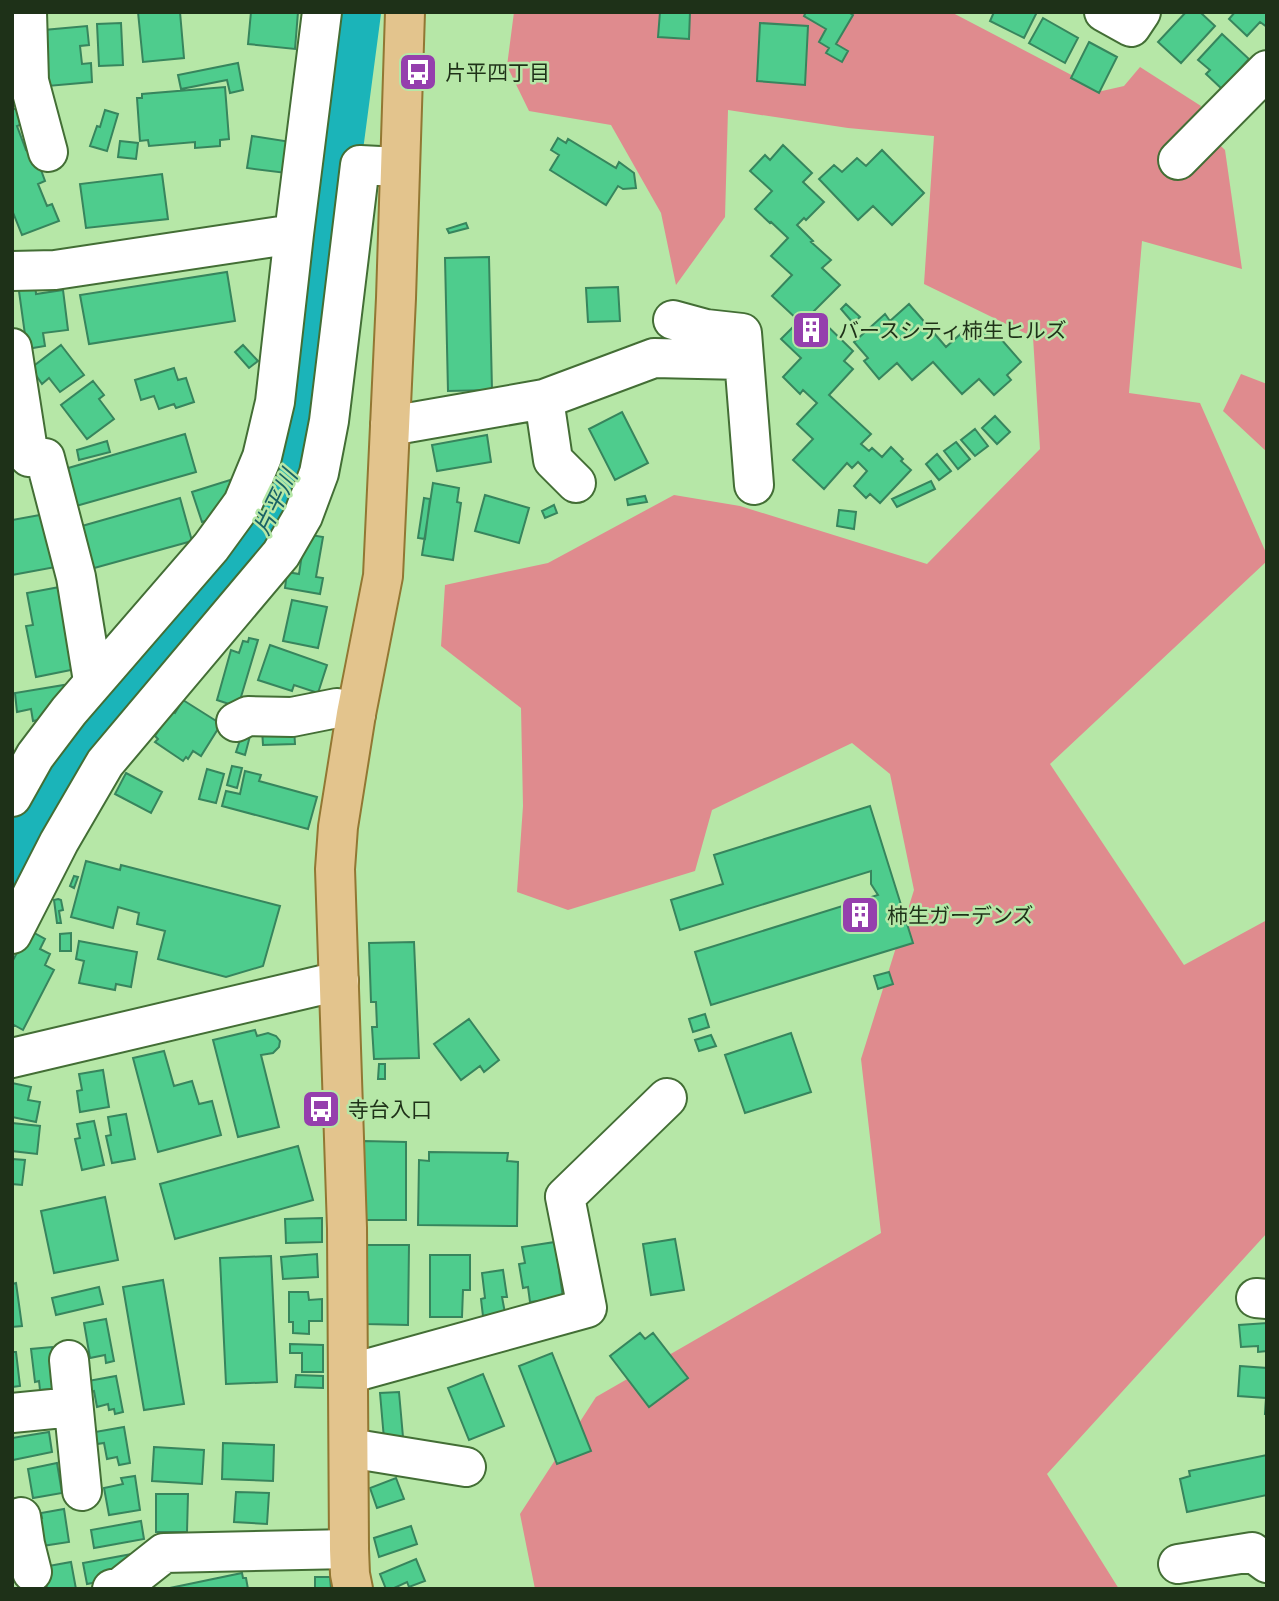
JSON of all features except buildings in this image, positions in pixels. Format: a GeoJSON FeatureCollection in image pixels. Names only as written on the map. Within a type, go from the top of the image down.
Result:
{"type":"FeatureCollection","features":[{"type":"Feature","properties":{"kind":"main road"},"geometry":{"type":"LineString","coordinates":[[353,1589],[349,1549],[347,1228],[335,869],[338,827],[356,714],[383,576],[396,298],[405,12]]}},
{"type":"Feature","properties":{"kind":"street"},"geometry":{"type":"LineString","coordinates":[[27,12],[29,81],[48,152]]}},
{"type":"Feature","properties":{"kind":"street"},"geometry":{"type":"LineString","coordinates":[[12,797],[35,756],[69,711],[211,547],[243,503],[262,457],[275,402],[322,12]]}},
{"type":"Feature","properties":{"kind":"street"},"geometry":{"type":"LineString","coordinates":[[1104,12],[1131,27],[1141,12]]}},
{"type":"Feature","properties":{"kind":"street"},"geometry":{"type":"LineString","coordinates":[[1178,160],[1267,70]]}},
{"type":"Feature","properties":{"kind":"street"},"geometry":{"type":"LineString","coordinates":[[12,934],[59,842],[105,764],[281,554],[303,516],[319,473],[329,421],[360,165],[400,167]]}},
{"type":"Feature","properties":{"kind":"street"},"geometry":{"type":"LineString","coordinates":[[12,271],[55,270],[294,234]]}},
{"type":"Feature","properties":{"kind":"street"},"geometry":{"type":"LineString","coordinates":[[673,320],[706,329],[742,333],[754,485]]}},
{"type":"Feature","properties":{"kind":"street"},"geometry":{"type":"LineString","coordinates":[[12,348],[20,461],[44,458],[76,578],[93,681]]}},
{"type":"Feature","properties":{"kind":"street"},"geometry":{"type":"LineString","coordinates":[[390,426],[544,399],[654,358],[743,360]]}},
{"type":"Feature","properties":{"kind":"street"},"geometry":{"type":"LineString","coordinates":[[544,399],[553,460],[576,484]]}},
{"type":"Feature","properties":{"kind":"street"},"geometry":{"type":"LineString","coordinates":[[236,722],[248,716],[292,717],[337,708],[356,714]]}},
{"type":"Feature","properties":{"kind":"street"},"geometry":{"type":"LineString","coordinates":[[12,1059],[339,981]]}},
{"type":"Feature","properties":{"kind":"street"},"geometry":{"type":"LineString","coordinates":[[348,1374],[587,1308],[565,1197],[667,1098]]}},
{"type":"Feature","properties":{"kind":"street"},"geometry":{"type":"LineString","coordinates":[[69,1360],[82,1491]]}},
{"type":"Feature","properties":{"kind":"street"},"geometry":{"type":"LineString","coordinates":[[12,1413],[73,1407]]}},
{"type":"Feature","properties":{"kind":"street"},"geometry":{"type":"LineString","coordinates":[[349,1448],[466,1467]]}},
{"type":"Feature","properties":{"kind":"street"},"geometry":{"type":"LineString","coordinates":[[112,1589],[121,1587],[164,1553],[349,1549]]}},
{"type":"Feature","properties":{"kind":"street"},"geometry":{"type":"LineString","coordinates":[[1178,1563],[1252,1552],[1267,1563]]}},
{"type":"Feature","properties":{"kind":"shaded area"},"geometry":{"type":"Polygon","coordinates":[[[514,12],[951,12],[1102,91],[1124,86],[1140,67],[1201,106],[1194,120],[1225,150],[1242,269],[1142,241],[1129,393],[1200,403],[1267,555],[1267,561],[1050,764],[1184,965],[1267,920],[1267,1233],[1047,1474],[1119,1589],[535,1589],[520,1514],[596,1397],[881,1233],[861,1059],[914,890],[890,774],[852,743],[712,810],[695,871],[568,910],[517,892],[523,806],[521,708],[441,646],[445,585],[548,563],[674,495],[740,506],[927,564],[1040,449],[1033,337],[924,284],[934,136],[848,128],[728,110],[725,217],[676,285],[661,213],[611,125],[529,111],[507,66],[514,12]]]}},
{"type":"Feature","properties":{"kind":"shaded area"},"geometry":{"type":"Polygon","coordinates":[[[1241,374],[1267,384],[1267,452],[1223,411],[1241,374]]]}},
{"type":"Feature","properties":{"kind":"waterway","name":"片平川"},"geometry":{"type":"LineString","coordinates":[[12,872],[81,753],[244,562],[292,478],[305,411],[313,315],[353,12]]}},
{"type":"Feature","properties":{"kind":"place","name":"片平四丁目"},"geometry":{"type":"Point","coordinates":[418,72]}},
{"type":"Feature","properties":{"kind":"place","name":"バースシティ柿生ヒルズ"},"geometry":{"type":"Point","coordinates":[811,330]}},
{"type":"Feature","properties":{"kind":"place","name":"柿生ガーデンズ"},"geometry":{"type":"Point","coordinates":[860,915]}},
{"type":"Feature","properties":{"kind":"place","name":"寺台入口"},"geometry":{"type":"Point","coordinates":[321,1109]}}]}
